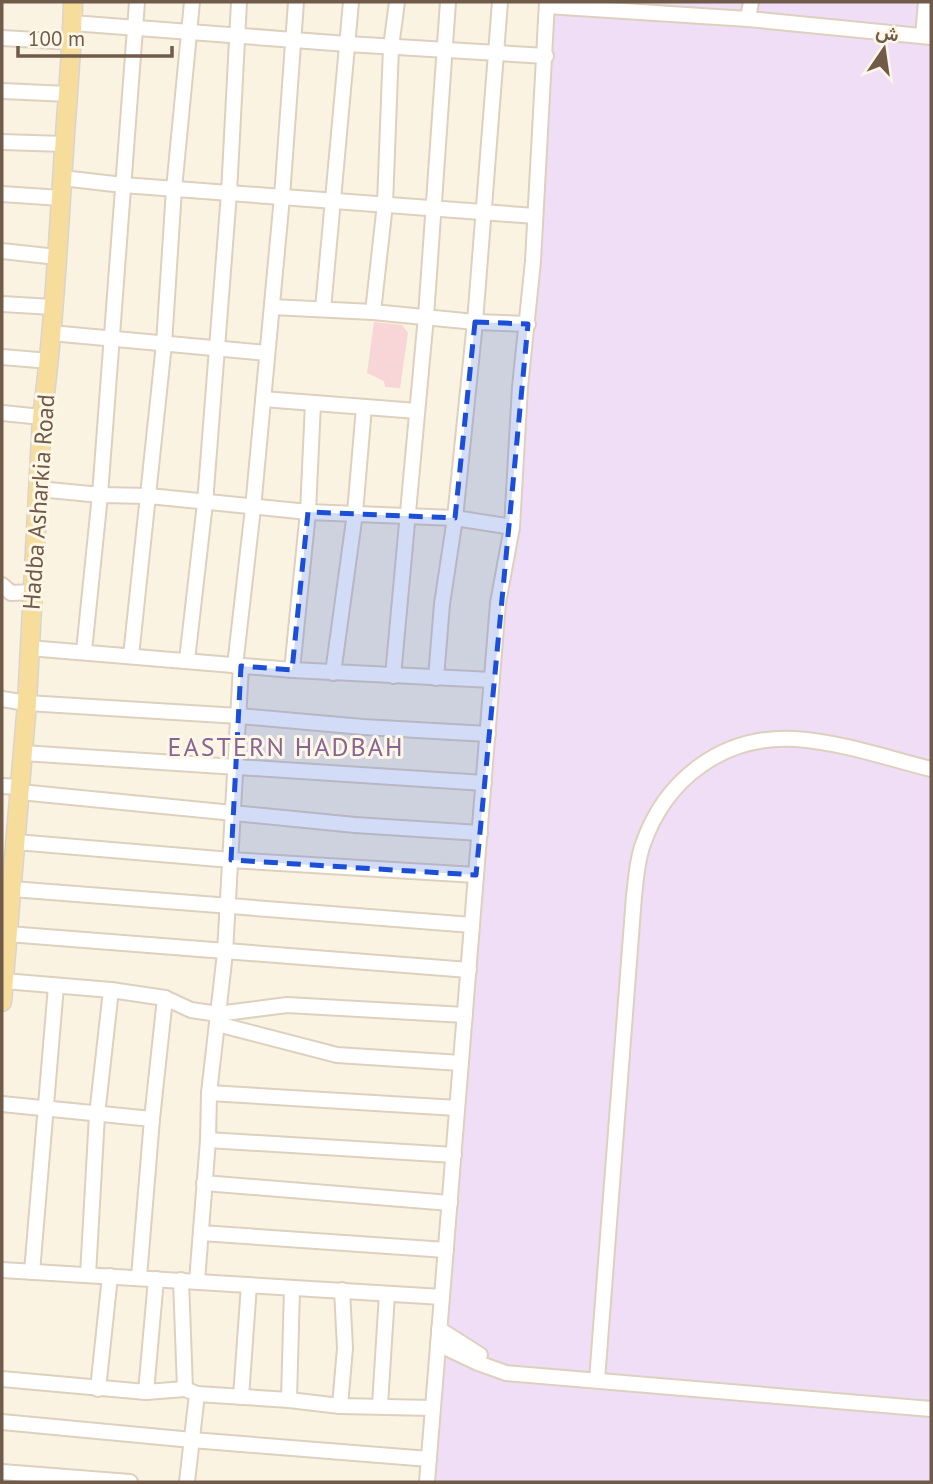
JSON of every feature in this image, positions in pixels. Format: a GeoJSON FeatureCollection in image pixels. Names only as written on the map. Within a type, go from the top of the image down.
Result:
{"type":"FeatureCollection","features":[{"type":"Feature","properties":{"kind":"main road","name":"Hadba Asharkia Road"},"geometry":{"type":"LineString","coordinates":[[2,1002],[16,842],[10,824],[20,789],[27,703],[43,417],[50,361],[73,2]]}},
{"type":"Feature","properties":{"kind":"street"},"geometry":{"type":"LineString","coordinates":[[84,651],[100,495],[137,2]]}},
{"type":"Feature","properties":{"kind":"street"},"geometry":{"type":"LineString","coordinates":[[131,656],[164,344],[174,189],[192,2]]}},
{"type":"Feature","properties":{"kind":"street"},"geometry":{"type":"LineString","coordinates":[[187,660],[205,503],[229,194],[239,2]]}},
{"type":"Feature","properties":{"kind":"street"},"geometry":{"type":"LineString","coordinates":[[197,1281],[209,1093],[225,953],[239,716],[238,666],[282,197],[296,2]]}},
{"type":"Feature","properties":{"kind":"street"},"geometry":{"type":"LineString","coordinates":[[323,309],[351,2]]}},
{"type":"Feature","properties":{"kind":"street"},"geometry":{"type":"LineString","coordinates":[[373,312],[385,204],[391,47],[397,2]]}},
{"type":"Feature","properties":{"kind":"street"},"geometry":{"type":"LineString","coordinates":[[393,676],[410,515],[448,2]]}},
{"type":"Feature","properties":{"kind":"street"},"geometry":{"type":"LineString","coordinates":[[436,678],[475,321],[500,2]]}},
{"type":"Feature","properties":{"kind":"street"},"geometry":{"type":"LineString","coordinates":[[748,19],[751,2]]}},
{"type":"Feature","properties":{"kind":"street"},"geometry":{"type":"LineString","coordinates":[[427,1482],[498,603],[512,527],[520,387],[528,324],[546,56],[547,4],[927,36],[926,2]]}},
{"type":"Feature","properties":{"kind":"street"},"geometry":{"type":"LineString","coordinates":[[72,23],[546,56]]}},
{"type":"Feature","properties":{"kind":"street"},"geometry":{"type":"LineString","coordinates":[[2,37],[71,41]]}},
{"type":"Feature","properties":{"kind":"street"},"geometry":{"type":"LineString","coordinates":[[2,90],[69,94]]}},
{"type":"Feature","properties":{"kind":"street"},"geometry":{"type":"LineString","coordinates":[[2,142],[64,144]]}},
{"type":"Feature","properties":{"kind":"street"},"geometry":{"type":"LineString","coordinates":[[62,178],[229,194],[535,215]]}},
{"type":"Feature","properties":{"kind":"street"},"geometry":{"type":"LineString","coordinates":[[2,194],[61,198]]}},
{"type":"Feature","properties":{"kind":"street"},"geometry":{"type":"LineString","coordinates":[[2,251],[57,257]]}},
{"type":"Feature","properties":{"kind":"street"},"geometry":{"type":"LineString","coordinates":[[2,304],[53,307]]}},
{"type":"Feature","properties":{"kind":"street"},"geometry":{"type":"LineString","coordinates":[[272,307],[528,324]]}},
{"type":"Feature","properties":{"kind":"street"},"geometry":{"type":"LineString","coordinates":[[51,333],[267,353]]}},
{"type":"Feature","properties":{"kind":"street"},"geometry":{"type":"LineString","coordinates":[[2,357],[50,361]]}},
{"type":"Feature","properties":{"kind":"street"},"geometry":{"type":"LineString","coordinates":[[263,398],[417,411]]}},
{"type":"Feature","properties":{"kind":"street"},"geometry":{"type":"LineString","coordinates":[[292,670],[308,512],[313,403]]}},
{"type":"Feature","properties":{"kind":"street"},"geometry":{"type":"LineString","coordinates":[[333,673],[355,513],[364,407]]}},
{"type":"Feature","properties":{"kind":"street"},"geometry":{"type":"LineString","coordinates":[[2,413],[43,417]]}},
{"type":"Feature","properties":{"kind":"street"},"geometry":{"type":"LineString","coordinates":[[39,489],[100,495],[149,496],[308,512],[455,518],[512,527]]}},
{"type":"Feature","properties":{"kind":"street"},"geometry":{"type":"LineString","coordinates":[[2,584],[11,593],[32,592]]}},
{"type":"Feature","properties":{"kind":"street"},"geometry":{"type":"LineString","coordinates":[[29,648],[333,673],[492,680]]}},
{"type":"Feature","properties":{"kind":"street"},"geometry":{"type":"LineString","coordinates":[[2,699],[27,703],[488,734]]}},
{"type":"Feature","properties":{"kind":"street"},"geometry":{"type":"LineString","coordinates":[[597,1380],[634,897],[643,843],[660,806],[692,772],[720,752],[767,740],[811,741],[931,769]]}},
{"type":"Feature","properties":{"kind":"street"},"geometry":{"type":"LineString","coordinates":[[23,753],[484,783]]}},
{"type":"Feature","properties":{"kind":"street"},"geometry":{"type":"LineString","coordinates":[[2,786],[355,825],[480,833]]}},
{"type":"Feature","properties":{"kind":"street"},"geometry":{"type":"LineString","coordinates":[[16,842],[231,860],[476,875]]}},
{"type":"Feature","properties":{"kind":"street"},"geometry":{"type":"LineString","coordinates":[[12,889],[472,925]]}},
{"type":"Feature","properties":{"kind":"street"},"geometry":{"type":"LineString","coordinates":[[6,936],[469,970]]}},
{"type":"Feature","properties":{"kind":"street"},"geometry":{"type":"LineString","coordinates":[[3,991],[56,986],[165,998],[218,1019],[337,1055],[461,1063]]}},
{"type":"Feature","properties":{"kind":"street"},"geometry":{"type":"LineString","coordinates":[[33,1272],[56,986]]}},
{"type":"Feature","properties":{"kind":"street"},"geometry":{"type":"LineString","coordinates":[[88,1275],[97,1115],[111,990]]}},
{"type":"Feature","properties":{"kind":"street"},"geometry":{"type":"LineString","coordinates":[[139,1277],[165,998]]}},
{"type":"Feature","properties":{"kind":"street"},"geometry":{"type":"LineString","coordinates":[[218,1019],[287,1005],[465,1015]]}},
{"type":"Feature","properties":{"kind":"street"},"geometry":{"type":"LineString","coordinates":[[209,1093],[457,1108]]}},
{"type":"Feature","properties":{"kind":"street"},"geometry":{"type":"LineString","coordinates":[[2,1104],[152,1119]]}},
{"type":"Feature","properties":{"kind":"street"},"geometry":{"type":"LineString","coordinates":[[208,1140],[454,1155]]}},
{"type":"Feature","properties":{"kind":"street"},"geometry":{"type":"LineString","coordinates":[[204,1183],[450,1203]]}},
{"type":"Feature","properties":{"kind":"street"},"geometry":{"type":"LineString","coordinates":[[201,1233],[446,1250]]}},
{"type":"Feature","properties":{"kind":"street"},"geometry":{"type":"LineString","coordinates":[[2,1270],[442,1297]]}},
{"type":"Feature","properties":{"kind":"street"},"geometry":{"type":"LineString","coordinates":[[98,1388],[110,1276]]}},
{"type":"Feature","properties":{"kind":"street"},"geometry":{"type":"LineString","coordinates":[[146,1392],[156,1279]]}},
{"type":"Feature","properties":{"kind":"street"},"geometry":{"type":"LineString","coordinates":[[181,1280],[191,1392],[192,1440],[187,1482]]}},
{"type":"Feature","properties":{"kind":"street"},"geometry":{"type":"LineString","coordinates":[[241,1397],[249,1285]]}},
{"type":"Feature","properties":{"kind":"street"},"geometry":{"type":"LineString","coordinates":[[289,1400],[292,1288]]}},
{"type":"Feature","properties":{"kind":"street"},"geometry":{"type":"LineString","coordinates":[[340,1406],[345,1348],[342,1290]]}},
{"type":"Feature","properties":{"kind":"street"},"geometry":{"type":"LineString","coordinates":[[380,1405],[387,1294]]}},
{"type":"Feature","properties":{"kind":"street"},"geometry":{"type":"LineString","coordinates":[[439,1337],[479,1355],[538,1375],[931,1409]]}},
{"type":"Feature","properties":{"kind":"street"},"geometry":{"type":"LineString","coordinates":[[2,1379],[340,1406],[433,1408]]}},
{"type":"Feature","properties":{"kind":"street"},"geometry":{"type":"LineString","coordinates":[[2,1422],[429,1459]]}},
{"type":"Feature","properties":{"kind":"street"},"geometry":{"type":"LineString","coordinates":[[2,1472],[131,1482]]}},
{"type":"Feature","properties":{"kind":"highlighted area"},"geometry":{"type":"Polygon","coordinates":[[[475,322],[528,324],[476,875],[231,860],[241,666],[292,670],[308,512],[455,518],[475,322]]]}},
{"type":"Feature","properties":{"kind":"shaded area"},"geometry":{"type":"Polygon","coordinates":[[[547,2],[931,2],[931,1482],[427,1482],[512,527],[547,2]]]}},
{"type":"Feature","properties":{"kind":"shaded area"},"geometry":{"type":"Polygon","coordinates":[[[374,322],[402,325],[408,333],[400,388],[385,387],[384,381],[367,373],[374,322]]]}},
{"type":"Feature","properties":{"kind":"district","name":"EASTERN HADBAH"},"geometry":{"type":"Point","coordinates":[286,747]}}]}
